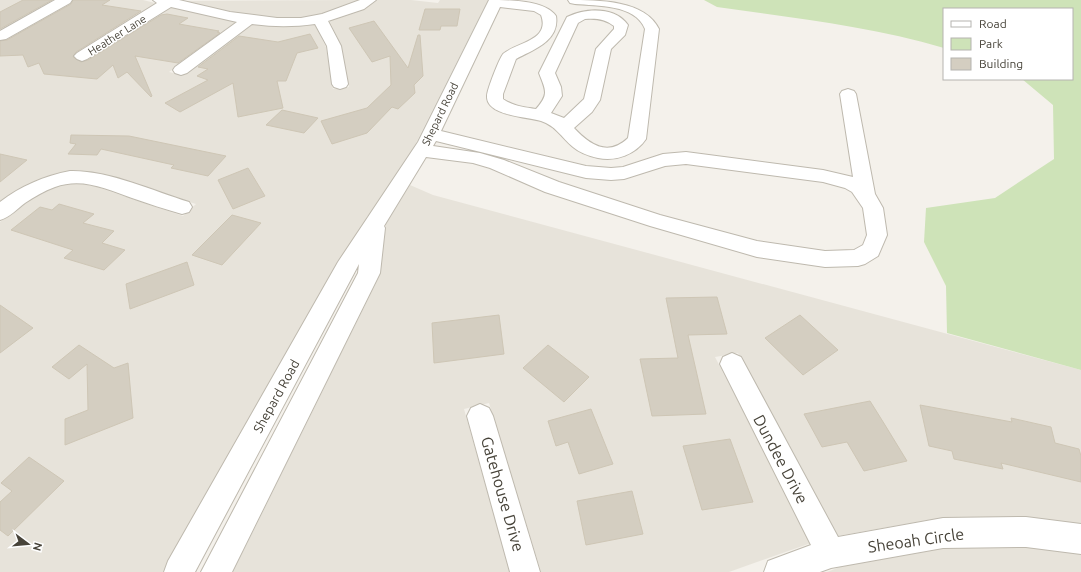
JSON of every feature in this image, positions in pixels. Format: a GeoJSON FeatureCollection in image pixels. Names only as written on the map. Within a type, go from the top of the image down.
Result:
{"type":"FeatureCollection","features":[{"type":"Feature","properties":{"kind":"street"},"geometry":{"type":"LineString","coordinates":[[0,36],[65,0]]}},
{"type":"Feature","properties":{"kind":"street"},"geometry":{"type":"LineString","coordinates":[[167,1],[250,20],[293,23],[340,14],[370,0]]}},
{"type":"Feature","properties":{"kind":"street"},"geometry":{"type":"LineString","coordinates":[[564,127],[586,108],[592,100],[604,49],[608,43],[621,31],[621,25],[613,19],[594,8],[575,0]]}},
{"type":"Feature","properties":{"kind":"street","name":"Heather Lane"},"geometry":{"type":"LineString","coordinates":[[82,56],[167,1]]}},
{"type":"Feature","properties":{"kind":"street"},"geometry":{"type":"LineString","coordinates":[[495,1],[549,6],[550,21],[550,25],[545,34],[538,42],[509,57],[495,94],[496,101],[501,106],[512,110],[552,118],[564,127],[572,138],[584,148],[599,153],[610,154],[624,150],[632,145],[636,138],[652,29],[649,20],[636,11],[622,6],[594,8],[572,20],[547,73],[555,92],[554,97],[540,115]]}},
{"type":"Feature","properties":{"kind":"street","name":"Shepard Road"},"geometry":{"type":"LineString","coordinates":[[179,572],[346,268],[422,151],[495,1]]}},
{"type":"Feature","properties":{"kind":"street"},"geometry":{"type":"LineString","coordinates":[[320,19],[334,46],[340,84]]}},
{"type":"Feature","properties":{"kind":"street"},"geometry":{"type":"LineString","coordinates":[[181,70],[250,20]]}},
{"type":"Feature","properties":{"kind":"street"},"geometry":{"type":"LineString","coordinates":[[848,94],[865,194]]}},
{"type":"Feature","properties":{"kind":"street"},"geometry":{"type":"LineString","coordinates":[[422,151],[474,157],[497,164],[552,187],[658,221],[757,249],[825,259],[858,258],[872,250],[877,234],[873,208],[859,187],[851,183],[823,176],[686,158],[663,160],[624,173],[611,174],[586,172],[431,134]]}},
{"type":"Feature","properties":{"kind":"street"},"geometry":{"type":"LineString","coordinates":[[0,213],[23,195],[46,183],[65,178],[83,177],[101,181],[182,207]]}},
{"type":"Feature","properties":{"kind":"street","name":"Shepard Road"},"geometry":{"type":"LineString","coordinates":[[216,572],[369,273],[376,223]]}},
{"type":"Feature","properties":{"kind":"street","name":"Dundee Drive"},"geometry":{"type":"LineString","coordinates":[[732,364],[831,553]]}},
{"type":"Feature","properties":{"kind":"street","name":"Gatehouse Drive"},"geometry":{"type":"LineString","coordinates":[[480,416],[525,572]]}},
{"type":"Feature","properties":{"kind":"street","name":"Sheoah Circle"},"geometry":{"type":"LineString","coordinates":[[779,572],[831,553],[943,533],[1026,532],[1081,539]]}},
{"type":"Feature","properties":{"kind":"shaded area"},"geometry":{"type":"Polygon","coordinates":[[[0,0],[57,0],[0,32],[0,0]]]}},
{"type":"Feature","properties":{"kind":"shaded area"},"geometry":{"type":"Polygon","coordinates":[[[72,0],[143,0],[159,4],[71,58],[83,61],[170,6],[240,21],[169,72],[182,75],[253,23],[291,26],[314,23],[326,47],[333,89],[349,87],[341,45],[329,20],[344,16],[377,0],[411,0],[438,3],[440,0],[488,0],[412,151],[369,216],[367,216],[366,222],[336,266],[163,572],[0,572],[0,222],[30,198],[49,188],[64,184],[78,183],[94,186],[183,216],[196,204],[108,176],[89,172],[68,172],[0,205],[0,40],[72,0]]]}},
{"type":"Feature","properties":{"kind":"shaded area"},"geometry":{"type":"Polygon","coordinates":[[[362,0],[336,12],[293,20],[254,16],[179,1],[362,0]]]}},
{"type":"Feature","properties":{"kind":"shaded area"},"geometry":{"type":"Polygon","coordinates":[[[410,185],[433,195],[1081,370],[1081,526],[1021,518],[934,519],[837,536],[738,353],[715,357],[811,543],[729,572],[541,572],[489,403],[464,409],[510,572],[233,572],[380,275],[386,224],[410,185]]]}},
{"type":"Feature","properties":{"kind":"shaded area"},"geometry":{"type":"Polygon","coordinates":[[[1033,546],[1081,552],[1081,572],[827,572],[840,567],[952,547],[1033,546]]]}},
{"type":"Feature","properties":{"kind":"green space"},"geometry":{"type":"Polygon","coordinates":[[[704,0],[1081,0],[1081,370],[947,333],[946,286],[924,242],[926,208],[995,198],[1054,159],[1053,105],[1023,80],[1073,80],[1073,8],[943,8],[943,48],[916,40],[860,28],[717,7],[704,0]]]}},
{"type":"Feature","properties":{"kind":"building"},"geometry":{"type":"Polygon","coordinates":[[[23,0],[52,0],[0,29],[0,12],[23,0]]]}},
{"type":"Feature","properties":{"kind":"building"},"geometry":{"type":"Polygon","coordinates":[[[73,0],[110,0],[102,5],[141,11],[76,52],[73,57],[81,62],[88,60],[161,15],[167,14],[188,18],[179,24],[219,31],[217,32],[220,33],[178,63],[135,56],[152,96],[151,97],[127,72],[118,78],[113,65],[97,79],[44,74],[39,63],[28,67],[23,55],[0,56],[0,41],[7,40],[71,4],[73,0]]]}},
{"type":"Feature","properties":{"kind":"building"},"geometry":{"type":"Polygon","coordinates":[[[425,9],[460,9],[457,26],[441,26],[440,30],[419,30],[425,9]]]}},
{"type":"Feature","properties":{"kind":"building"},"geometry":{"type":"Polygon","coordinates":[[[374,21],[408,68],[418,35],[420,35],[423,76],[414,85],[415,93],[398,109],[392,107],[367,133],[332,144],[321,121],[367,108],[391,85],[390,56],[372,62],[349,28],[374,21]]]}},
{"type":"Feature","properties":{"kind":"building"},"geometry":{"type":"Polygon","coordinates":[[[310,34],[318,48],[297,53],[286,81],[277,81],[283,108],[238,117],[233,83],[180,112],[165,103],[208,80],[197,76],[208,69],[198,67],[239,36],[278,42],[310,34]]]}},
{"type":"Feature","properties":{"kind":"building"},"geometry":{"type":"Polygon","coordinates":[[[282,110],[318,118],[304,133],[266,125],[282,110]]]}},
{"type":"Feature","properties":{"kind":"building"},"geometry":{"type":"Polygon","coordinates":[[[71,135],[129,136],[226,156],[208,176],[171,168],[174,165],[101,149],[97,155],[68,154],[76,144],[70,143],[71,135]]]}},
{"type":"Feature","properties":{"kind":"building"},"geometry":{"type":"Polygon","coordinates":[[[0,154],[27,160],[0,182],[0,154]]]}},
{"type":"Feature","properties":{"kind":"building"},"geometry":{"type":"Polygon","coordinates":[[[248,168],[265,196],[233,209],[218,180],[248,168]]]}},
{"type":"Feature","properties":{"kind":"building"},"geometry":{"type":"Polygon","coordinates":[[[59,204],[94,214],[83,223],[114,231],[102,243],[125,250],[104,270],[64,258],[73,250],[11,230],[40,207],[52,210],[59,204]]]}},
{"type":"Feature","properties":{"kind":"building"},"geometry":{"type":"Polygon","coordinates":[[[232,215],[261,223],[222,265],[192,255],[232,215]]]}},
{"type":"Feature","properties":{"kind":"building"},"geometry":{"type":"Polygon","coordinates":[[[187,262],[194,285],[130,309],[126,284],[187,262]]]}},
{"type":"Feature","properties":{"kind":"building"},"geometry":{"type":"Polygon","coordinates":[[[717,297],[727,334],[688,335],[706,414],[652,416],[640,359],[678,358],[666,298],[717,297]]]}},
{"type":"Feature","properties":{"kind":"building"},"geometry":{"type":"Polygon","coordinates":[[[0,305],[33,328],[0,353],[0,305]]]}},
{"type":"Feature","properties":{"kind":"building"},"geometry":{"type":"Polygon","coordinates":[[[499,315],[504,354],[434,363],[432,323],[499,315]]]}},
{"type":"Feature","properties":{"kind":"building"},"geometry":{"type":"Polygon","coordinates":[[[800,315],[838,350],[803,375],[765,338],[800,315]]]}},
{"type":"Feature","properties":{"kind":"building"},"geometry":{"type":"Polygon","coordinates":[[[79,345],[114,368],[128,363],[133,418],[65,445],[65,419],[88,410],[87,364],[69,379],[52,367],[79,345]]]}},
{"type":"Feature","properties":{"kind":"building"},"geometry":{"type":"Polygon","coordinates":[[[548,345],[589,377],[564,402],[523,368],[548,345]]]}},
{"type":"Feature","properties":{"kind":"building"},"geometry":{"type":"Polygon","coordinates":[[[870,401],[907,461],[864,471],[847,442],[822,447],[804,414],[870,401]]]}},
{"type":"Feature","properties":{"kind":"building"},"geometry":{"type":"Polygon","coordinates":[[[920,405],[1012,422],[1011,418],[1051,427],[1055,443],[1079,449],[1081,456],[1081,482],[1001,463],[1003,469],[954,459],[952,451],[929,446],[920,405]]]}},
{"type":"Feature","properties":{"kind":"building"},"geometry":{"type":"Polygon","coordinates":[[[591,409],[613,464],[579,474],[568,442],[556,446],[548,421],[591,409]]]}},
{"type":"Feature","properties":{"kind":"building"},"geometry":{"type":"Polygon","coordinates":[[[730,439],[753,502],[702,510],[683,446],[730,439]]]}},
{"type":"Feature","properties":{"kind":"building"},"geometry":{"type":"Polygon","coordinates":[[[29,457],[64,481],[8,536],[0,530],[0,502],[12,491],[1,483],[29,457]]]}},
{"type":"Feature","properties":{"kind":"building"},"geometry":{"type":"Polygon","coordinates":[[[632,491],[643,534],[586,545],[577,501],[632,491]]]}}]}
